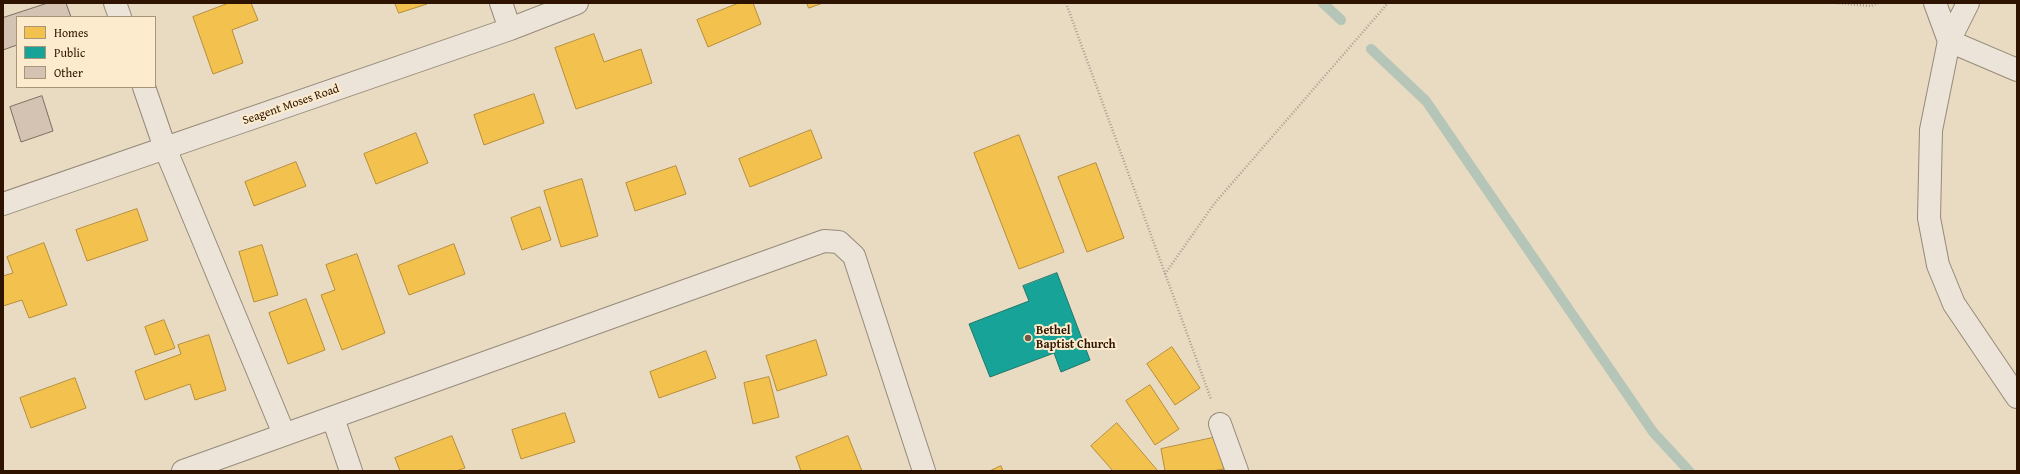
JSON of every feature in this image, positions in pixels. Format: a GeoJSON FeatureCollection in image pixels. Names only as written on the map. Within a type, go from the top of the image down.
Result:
{"type":"FeatureCollection","features":[{"type":"Feature","properties":{"kind":"street"},"geometry":{"type":"LineString","coordinates":[[115,3],[120,16]]}},
{"type":"Feature","properties":{"kind":"street"},"geometry":{"type":"LineString","coordinates":[[501,3],[510,30]]}},
{"type":"Feature","properties":{"kind":"street","name":"Seagent Moses Road"},"geometry":{"type":"LineString","coordinates":[[3,204],[510,30],[577,3]]}},
{"type":"Feature","properties":{"kind":"street"},"geometry":{"type":"LineString","coordinates":[[1935,3],[1949,41],[2017,70]]}},
{"type":"Feature","properties":{"kind":"street"},"geometry":{"type":"LineString","coordinates":[[1968,3],[1949,41],[1931,130],[1929,218],[1938,265],[1954,304],[2015,389]]}},
{"type":"Feature","properties":{"kind":"street"},"geometry":{"type":"LineString","coordinates":[[144,88],[166,148],[284,434]]}},
{"type":"Feature","properties":{"kind":"street"},"geometry":{"type":"LineString","coordinates":[[183,471],[824,241],[839,242],[854,256],[924,471]]}},
{"type":"Feature","properties":{"kind":"street"},"geometry":{"type":"LineString","coordinates":[[333,418],[351,471]]}},
{"type":"Feature","properties":{"kind":"street"},"geometry":{"type":"LineString","coordinates":[[1220,424],[1237,471]]}},
{"type":"Feature","properties":{"kind":"path"},"geometry":{"type":"LineString","coordinates":[[1066,3],[1220,424]]}},
{"type":"Feature","properties":{"kind":"path"},"geometry":{"type":"LineString","coordinates":[[1165,274],[1214,204],[1388,3]]}},
{"type":"Feature","properties":{"kind":"path"},"geometry":{"type":"LineString","coordinates":[[1836,3],[1871,6],[1878,3]]}},
{"type":"Feature","properties":{"kind":"building: Homes"},"geometry":{"type":"Polygon","coordinates":[[[229,3],[251,3],[258,20],[232,30],[243,63],[213,74],[193,17],[229,3]]]}},
{"type":"Feature","properties":{"kind":"building: Homes"},"geometry":{"type":"Polygon","coordinates":[[[395,3],[426,3],[427,4],[399,13],[395,3]]]}},
{"type":"Feature","properties":{"kind":"building: Homes"},"geometry":{"type":"Polygon","coordinates":[[[739,3],[753,3],[761,24],[708,47],[697,20],[739,3]]]}},
{"type":"Feature","properties":{"kind":"building: Homes"},"geometry":{"type":"Polygon","coordinates":[[[807,3],[823,3],[809,8],[807,3]]]}},
{"type":"Feature","properties":{"kind":"building: Homes"},"geometry":{"type":"Polygon","coordinates":[[[594,34],[604,62],[641,49],[652,83],[576,109],[555,48],[594,34]]]}},
{"type":"Feature","properties":{"kind":"building: Homes"},"geometry":{"type":"Polygon","coordinates":[[[534,94],[544,123],[484,145],[474,115],[534,94]]]}},
{"type":"Feature","properties":{"kind":"building: Homes"},"geometry":{"type":"Polygon","coordinates":[[[811,130],[822,158],[750,187],[739,159],[811,130]]]}},
{"type":"Feature","properties":{"kind":"building: Homes"},"geometry":{"type":"Polygon","coordinates":[[[416,133],[428,163],[376,184],[364,154],[416,133]]]}},
{"type":"Feature","properties":{"kind":"building: Homes"},"geometry":{"type":"Polygon","coordinates":[[[1019,135],[1064,252],[1019,269],[974,153],[1019,135]]]}},
{"type":"Feature","properties":{"kind":"building: Homes"},"geometry":{"type":"Polygon","coordinates":[[[296,162],[306,186],[254,206],[245,182],[296,162]]]}},
{"type":"Feature","properties":{"kind":"building: Homes"},"geometry":{"type":"Polygon","coordinates":[[[1096,163],[1124,238],[1087,252],[1058,177],[1096,163]]]}},
{"type":"Feature","properties":{"kind":"building: Homes"},"geometry":{"type":"Polygon","coordinates":[[[676,166],[686,194],[635,211],[626,183],[676,166]]]}},
{"type":"Feature","properties":{"kind":"building: Homes"},"geometry":{"type":"Polygon","coordinates":[[[582,179],[598,236],[561,247],[544,191],[582,179]]]}},
{"type":"Feature","properties":{"kind":"building: Homes"},"geometry":{"type":"Polygon","coordinates":[[[540,207],[551,240],[522,250],[511,218],[540,207]]]}},
{"type":"Feature","properties":{"kind":"building: Homes"},"geometry":{"type":"Polygon","coordinates":[[[137,209],[148,240],[87,261],[76,230],[137,209]]]}},
{"type":"Feature","properties":{"kind":"building: Homes"},"geometry":{"type":"Polygon","coordinates":[[[44,243],[67,305],[29,318],[22,300],[3,306],[3,276],[13,273],[7,257],[44,243]]]}},
{"type":"Feature","properties":{"kind":"building: Homes"},"geometry":{"type":"Polygon","coordinates":[[[454,244],[465,274],[409,295],[398,266],[454,244]]]}},
{"type":"Feature","properties":{"kind":"building: Homes"},"geometry":{"type":"Polygon","coordinates":[[[262,245],[278,295],[254,302],[239,252],[262,245]]]}},
{"type":"Feature","properties":{"kind":"building: Homes"},"geometry":{"type":"Polygon","coordinates":[[[357,254],[385,333],[342,350],[321,295],[335,290],[326,265],[357,254]]]}},
{"type":"Feature","properties":{"kind":"building: Homes"},"geometry":{"type":"Polygon","coordinates":[[[306,299],[325,350],[288,364],[269,313],[306,299]]]}},
{"type":"Feature","properties":{"kind":"building: Homes"},"geometry":{"type":"Polygon","coordinates":[[[164,320],[175,348],[155,355],[145,327],[164,320]]]}},
{"type":"Feature","properties":{"kind":"building: Homes"},"geometry":{"type":"Polygon","coordinates":[[[209,335],[226,390],[195,400],[190,384],[145,400],[135,371],[181,354],[178,345],[209,335]]]}},
{"type":"Feature","properties":{"kind":"building: Homes"},"geometry":{"type":"Polygon","coordinates":[[[816,340],[827,375],[777,391],[766,356],[816,340]]]}},
{"type":"Feature","properties":{"kind":"building: Homes"},"geometry":{"type":"Polygon","coordinates":[[[1172,347],[1200,388],[1175,405],[1147,364],[1172,347]]]}},
{"type":"Feature","properties":{"kind":"building: Homes"},"geometry":{"type":"Polygon","coordinates":[[[706,351],[716,378],[659,398],[650,372],[706,351]]]}},
{"type":"Feature","properties":{"kind":"building: Homes"},"geometry":{"type":"Polygon","coordinates":[[[769,377],[779,417],[753,424],[744,383],[769,377]]]}},
{"type":"Feature","properties":{"kind":"building: Homes"},"geometry":{"type":"Polygon","coordinates":[[[75,378],[86,408],[31,428],[20,398],[75,378]]]}},
{"type":"Feature","properties":{"kind":"building: Homes"},"geometry":{"type":"Polygon","coordinates":[[[1150,385],[1179,429],[1155,445],[1126,401],[1150,385]]]}},
{"type":"Feature","properties":{"kind":"building: Homes"},"geometry":{"type":"Polygon","coordinates":[[[565,413],[575,442],[521,459],[512,430],[565,413]]]}},
{"type":"Feature","properties":{"kind":"building: Homes"},"geometry":{"type":"Polygon","coordinates":[[[1117,423],[1158,471],[1113,471],[1091,446],[1117,423]]]}},
{"type":"Feature","properties":{"kind":"building: Homes"},"geometry":{"type":"Polygon","coordinates":[[[452,436],[465,468],[456,471],[400,471],[395,458],[452,436]]]}},
{"type":"Feature","properties":{"kind":"building: Homes"},"geometry":{"type":"Polygon","coordinates":[[[848,436],[862,471],[801,471],[796,457],[848,436]]]}},
{"type":"Feature","properties":{"kind":"building: Homes"},"geometry":{"type":"Polygon","coordinates":[[[1217,437],[1224,469],[1212,471],[1165,471],[1161,449],[1217,437]]]}},
{"type":"Feature","properties":{"kind":"building: Homes"},"geometry":{"type":"Polygon","coordinates":[[[1001,466],[1003,471],[990,471],[1001,466]]]}},
{"type":"Feature","properties":{"kind":"building: Public","name":"Bethel Baptist Church"},"geometry":{"type":"Polygon","coordinates":[[[1057,273],[1090,360],[1061,372],[1054,353],[990,377],[969,324],[1029,301],[1023,286],[1057,273]]]}},
{"type":"Feature","properties":{"kind":"building: Other"},"geometry":{"type":"Polygon","coordinates":[[[48,3],[66,3],[71,16],[16,16],[16,45],[3,50],[3,18],[48,3]]]}},
{"type":"Feature","properties":{"kind":"building: Other"},"geometry":{"type":"Polygon","coordinates":[[[42,96],[53,131],[21,142],[10,107],[42,96]]]}},
{"type":"Feature","properties":{"kind":"waterway"},"geometry":{"type":"LineString","coordinates":[[1323,3],[1341,20]]}},
{"type":"Feature","properties":{"kind":"waterway"},"geometry":{"type":"LineString","coordinates":[[1371,49],[1426,101],[1653,432],[1689,471]]}},
{"type":"Feature","properties":{"kind":"place","name":"Bethel Baptist Church"},"geometry":{"type":"Point","coordinates":[1028,338]}}]}
